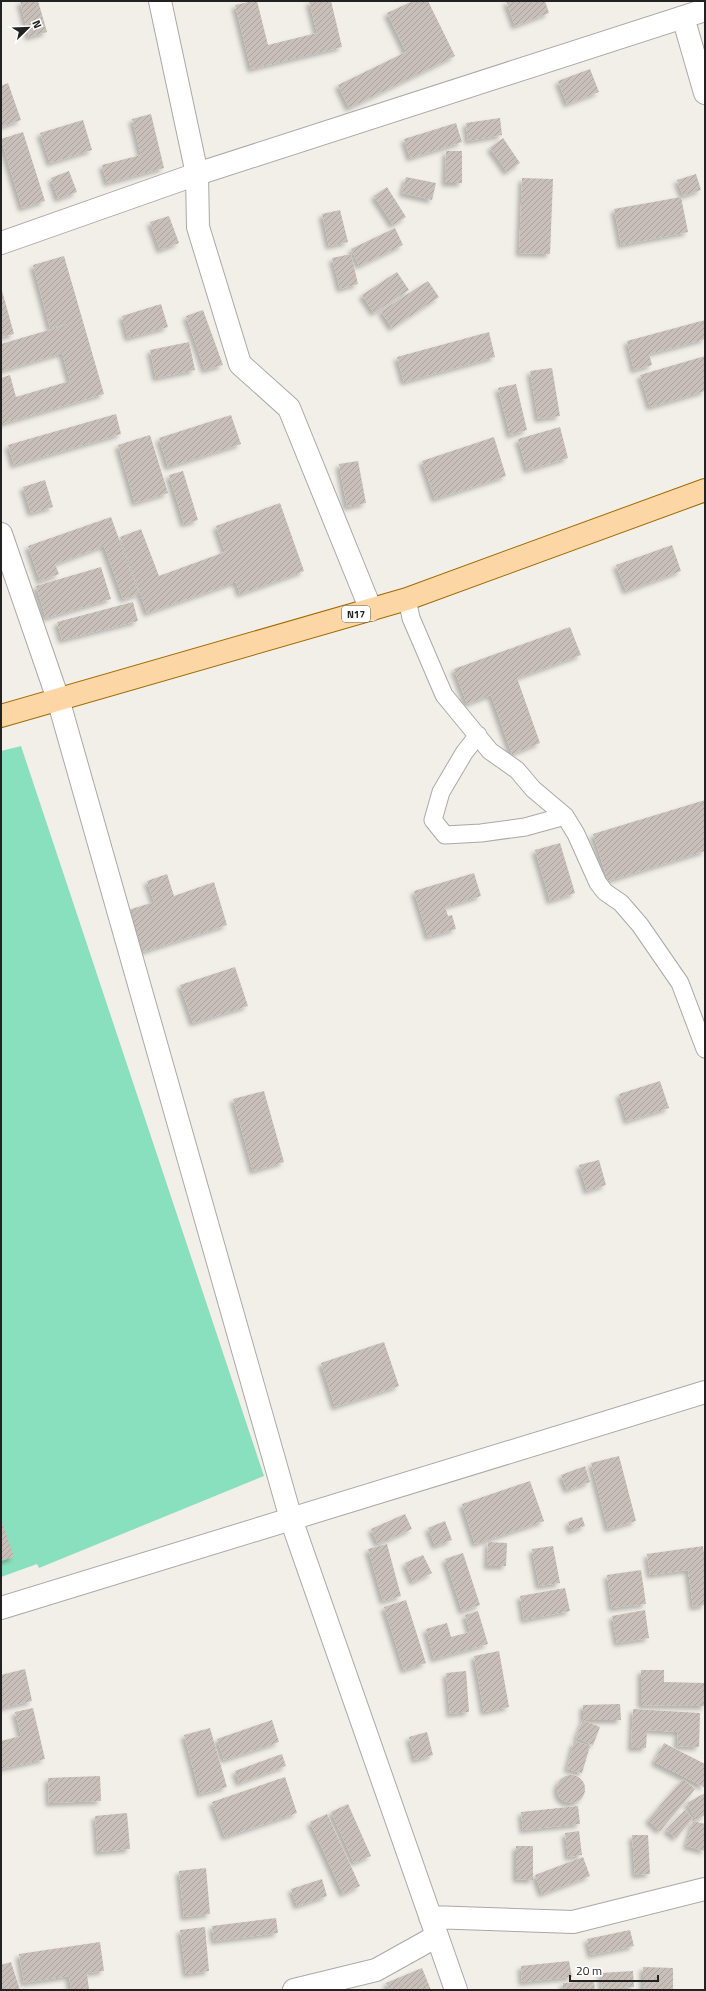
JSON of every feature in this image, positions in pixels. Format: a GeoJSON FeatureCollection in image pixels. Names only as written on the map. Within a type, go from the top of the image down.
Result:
{"type":"FeatureCollection","features":[{"type":"Feature","properties":{"kind":"main road","name":"N17"},"geometry":{"type":"LineString","coordinates":[[1,716],[407,599],[705,490]]}},
{"type":"Feature","properties":{"kind":"street"},"geometry":{"type":"LineString","coordinates":[[160,1],[197,174],[198,227],[240,364],[289,408],[371,610]]}},
{"type":"Feature","properties":{"kind":"street"},"geometry":{"type":"LineString","coordinates":[[1,243],[197,174],[705,10]]}},
{"type":"Feature","properties":{"kind":"street"},"geometry":{"type":"LineString","coordinates":[[684,17],[705,93]]}},
{"type":"Feature","properties":{"kind":"street"},"geometry":{"type":"LineString","coordinates":[[1,534],[58,699],[291,1519],[456,1990]]}},
{"type":"Feature","properties":{"kind":"street"},"geometry":{"type":"LineString","coordinates":[[1,1608],[705,1392]]}},
{"type":"Feature","properties":{"kind":"street"},"geometry":{"type":"LineString","coordinates":[[294,1990],[376,1970],[434,1927],[573,1922],[705,1889]]}},
{"type":"Feature","properties":{"kind":"lane"},"geometry":{"type":"LineString","coordinates":[[407,599],[411,618],[444,695],[490,751],[517,770],[533,789],[565,816],[576,834],[598,883],[605,892],[621,904],[640,925],[680,983],[705,1049]]}},
{"type":"Feature","properties":{"kind":"lane"},"geometry":{"type":"LineString","coordinates":[[478,735],[464,754],[441,792],[433,820],[445,836],[526,827],[565,816]]}},
{"type":"Feature","properties":{"kind":"green space"},"geometry":{"type":"Polygon","coordinates":[[[21,746],[264,1476],[39,1568],[37,1564],[1,1577],[1,751],[21,746]]]}},
{"type":"Feature","properties":{"kind":"building"},"geometry":{"type":"Polygon","coordinates":[[[20,1],[38,1],[47,32],[29,37],[20,1]]]}},
{"type":"Feature","properties":{"kind":"building"},"geometry":{"type":"Polygon","coordinates":[[[257,1],[268,45],[317,33],[309,1],[331,1],[342,47],[251,69],[235,5],[257,1]]]}},
{"type":"Feature","properties":{"kind":"building"},"geometry":{"type":"Polygon","coordinates":[[[413,1],[428,1],[455,56],[349,108],[338,85],[406,52],[387,13],[413,1]]]}},
{"type":"Feature","properties":{"kind":"building"},"geometry":{"type":"Polygon","coordinates":[[[506,1],[545,1],[549,13],[515,26],[506,1]]]}},
{"type":"Feature","properties":{"kind":"building"},"geometry":{"type":"Polygon","coordinates":[[[590,69],[599,92],[567,104],[558,81],[590,69]]]}},
{"type":"Feature","properties":{"kind":"building"},"geometry":{"type":"Polygon","coordinates":[[[8,83],[21,120],[1,127],[1,86],[8,83]]]}},
{"type":"Feature","properties":{"kind":"building"},"geometry":{"type":"Polygon","coordinates":[[[151,114],[164,168],[107,183],[102,165],[141,155],[132,119],[151,114]]]}},
{"type":"Feature","properties":{"kind":"building"},"geometry":{"type":"Polygon","coordinates":[[[500,118],[502,135],[468,141],[466,123],[500,118]]]}},
{"type":"Feature","properties":{"kind":"building"},"geometry":{"type":"Polygon","coordinates":[[[83,120],[92,150],[50,163],[40,133],[83,120]]]}},
{"type":"Feature","properties":{"kind":"building"},"geometry":{"type":"Polygon","coordinates":[[[456,123],[462,142],[410,158],[404,139],[456,123]]]}},
{"type":"Feature","properties":{"kind":"building"},"geometry":{"type":"Polygon","coordinates":[[[23,132],[45,201],[22,208],[1,139],[23,132]]]}},
{"type":"Feature","properties":{"kind":"building"},"geometry":{"type":"Polygon","coordinates":[[[503,138],[520,163],[507,172],[490,148],[503,138]]]}},
{"type":"Feature","properties":{"kind":"building"},"geometry":{"type":"Polygon","coordinates":[[[446,151],[462,151],[462,183],[445,183],[446,151]]]}},
{"type":"Feature","properties":{"kind":"building"},"geometry":{"type":"Polygon","coordinates":[[[69,171],[77,192],[58,199],[51,178],[69,171]]]}},
{"type":"Feature","properties":{"kind":"building"},"geometry":{"type":"Polygon","coordinates":[[[696,174],[701,190],[683,196],[677,180],[696,174]]]}},
{"type":"Feature","properties":{"kind":"building"},"geometry":{"type":"Polygon","coordinates":[[[406,177],[436,183],[432,200],[402,193],[406,177]]]}},
{"type":"Feature","properties":{"kind":"building"},"geometry":{"type":"Polygon","coordinates":[[[522,178],[553,179],[550,254],[519,253],[522,178]]]}},
{"type":"Feature","properties":{"kind":"building"},"geometry":{"type":"Polygon","coordinates":[[[387,187],[406,217],[393,225],[374,196],[387,187]]]}},
{"type":"Feature","properties":{"kind":"building"},"geometry":{"type":"Polygon","coordinates":[[[681,197],[688,232],[621,245],[614,209],[681,197]]]}},
{"type":"Feature","properties":{"kind":"building"},"geometry":{"type":"Polygon","coordinates":[[[340,210],[348,242],[329,246],[322,214],[340,210]]]}},
{"type":"Feature","properties":{"kind":"building"},"geometry":{"type":"Polygon","coordinates":[[[169,216],[179,243],[160,250],[150,222],[169,216]]]}},
{"type":"Feature","properties":{"kind":"building"},"geometry":{"type":"Polygon","coordinates":[[[395,228],[403,245],[359,266],[351,249],[395,228]]]}},
{"type":"Feature","properties":{"kind":"building"},"geometry":{"type":"Polygon","coordinates":[[[351,254],[358,284],[340,289],[332,258],[351,254]]]}},
{"type":"Feature","properties":{"kind":"building"},"geometry":{"type":"Polygon","coordinates":[[[64,256],[104,394],[1,424],[1,378],[10,375],[16,397],[70,381],[62,353],[1,371],[1,344],[73,323],[50,328],[33,265],[64,256]]]}},
{"type":"Feature","properties":{"kind":"building"},"geometry":{"type":"Polygon","coordinates":[[[397,272],[409,290],[374,313],[362,295],[397,272]]]}},
{"type":"Feature","properties":{"kind":"building"},"geometry":{"type":"Polygon","coordinates":[[[428,281],[439,297],[392,328],[381,311],[428,281]]]}},
{"type":"Feature","properties":{"kind":"building"},"geometry":{"type":"Polygon","coordinates":[[[1,287],[14,334],[1,337],[1,287]]]}},
{"type":"Feature","properties":{"kind":"building"},"geometry":{"type":"Polygon","coordinates":[[[161,304],[168,327],[128,338],[122,316],[161,304]]]}},
{"type":"Feature","properties":{"kind":"building"},"geometry":{"type":"Polygon","coordinates":[[[203,310],[223,365],[205,370],[186,316],[203,310]]]}},
{"type":"Feature","properties":{"kind":"building"},"geometry":{"type":"Polygon","coordinates":[[[705,320],[705,339],[649,354],[652,365],[634,370],[627,341],[705,320]]]}},
{"type":"Feature","properties":{"kind":"building"},"geometry":{"type":"Polygon","coordinates":[[[489,332],[495,357],[404,382],[397,357],[489,332]]]}},
{"type":"Feature","properties":{"kind":"building"},"geometry":{"type":"Polygon","coordinates":[[[189,342],[195,370],[156,378],[150,350],[189,342]]]}},
{"type":"Feature","properties":{"kind":"building"},"geometry":{"type":"Polygon","coordinates":[[[705,356],[705,391],[650,407],[640,375],[705,356]]]}},
{"type":"Feature","properties":{"kind":"building"},"geometry":{"type":"Polygon","coordinates":[[[552,368],[560,416],[538,419],[530,371],[552,368]]]}},
{"type":"Feature","properties":{"kind":"building"},"geometry":{"type":"Polygon","coordinates":[[[516,384],[527,430],[510,435],[498,388],[516,384]]]}},
{"type":"Feature","properties":{"kind":"building"},"geometry":{"type":"Polygon","coordinates":[[[116,414],[121,434],[14,465],[8,445],[116,414]]]}},
{"type":"Feature","properties":{"kind":"building"},"geometry":{"type":"Polygon","coordinates":[[[231,415],[241,444],[168,467],[159,438],[231,415]]]}},
{"type":"Feature","properties":{"kind":"building"},"geometry":{"type":"Polygon","coordinates":[[[560,427],[568,458],[527,470],[518,439],[560,427]]]}},
{"type":"Feature","properties":{"kind":"building"},"geometry":{"type":"Polygon","coordinates":[[[150,435],[168,493],[135,503],[118,445],[150,435]]]}},
{"type":"Feature","properties":{"kind":"building"},"geometry":{"type":"Polygon","coordinates":[[[494,437],[506,476],[435,499],[422,461],[494,437]]]}},
{"type":"Feature","properties":{"kind":"building"},"geometry":{"type":"Polygon","coordinates":[[[358,461],[366,503],[347,507],[339,464],[358,461]]]}},
{"type":"Feature","properties":{"kind":"building"},"geometry":{"type":"Polygon","coordinates":[[[183,471],[198,520],[184,524],[169,475],[183,471]]]}},
{"type":"Feature","properties":{"kind":"building"},"geometry":{"type":"Polygon","coordinates":[[[45,480],[53,507],[31,513],[23,487],[45,480]]]}},
{"type":"Feature","properties":{"kind":"building"},"geometry":{"type":"Polygon","coordinates":[[[280,503],[304,571],[240,594],[236,582],[147,613],[120,537],[141,529],[159,576],[225,552],[216,526],[280,503]]]}},
{"type":"Feature","properties":{"kind":"building"},"geometry":{"type":"Polygon","coordinates":[[[111,517],[139,594],[123,599],[104,546],[55,564],[59,574],[40,581],[28,546],[111,517]]]}},
{"type":"Feature","properties":{"kind":"building"},"geometry":{"type":"Polygon","coordinates":[[[672,545],[681,571],[626,591],[616,565],[672,545]]]}},
{"type":"Feature","properties":{"kind":"building"},"geometry":{"type":"Polygon","coordinates":[[[101,567],[111,599],[46,618],[36,586],[101,567]]]}},
{"type":"Feature","properties":{"kind":"building"},"geometry":{"type":"Polygon","coordinates":[[[133,602],[138,621],[62,640],[57,622],[133,602]]]}},
{"type":"Feature","properties":{"kind":"building"},"geometry":{"type":"Polygon","coordinates":[[[570,627],[581,655],[517,678],[540,743],[512,754],[491,695],[467,704],[454,669],[570,627]]]}},
{"type":"Feature","properties":{"kind":"building"},"geometry":{"type":"Polygon","coordinates":[[[705,800],[705,851],[608,881],[593,834],[705,800]]]}},
{"type":"Feature","properties":{"kind":"building"},"geometry":{"type":"Polygon","coordinates":[[[560,843],[575,893],[550,901],[535,850],[560,843]]]}},
{"type":"Feature","properties":{"kind":"building"},"geometry":{"type":"Polygon","coordinates":[[[474,873],[481,896],[445,907],[448,916],[452,915],[456,929],[428,937],[414,891],[474,873]]]}},
{"type":"Feature","properties":{"kind":"building"},"geometry":{"type":"Polygon","coordinates":[[[167,874],[174,896],[214,882],[227,925],[136,954],[122,912],[154,902],[147,881],[167,874]]]}},
{"type":"Feature","properties":{"kind":"building"},"geometry":{"type":"Polygon","coordinates":[[[235,967],[248,1006],[193,1023],[180,985],[235,967]]]}},
{"type":"Feature","properties":{"kind":"building"},"geometry":{"type":"Polygon","coordinates":[[[660,1081],[669,1108],[627,1121],[619,1094],[660,1081]]]}},
{"type":"Feature","properties":{"kind":"building"},"geometry":{"type":"Polygon","coordinates":[[[264,1091],[284,1162],[253,1171],[233,1099],[264,1091]]]}},
{"type":"Feature","properties":{"kind":"building"},"geometry":{"type":"Polygon","coordinates":[[[599,1160],[606,1185],[587,1191],[579,1165],[599,1160]]]}},
{"type":"Feature","properties":{"kind":"building"},"geometry":{"type":"Polygon","coordinates":[[[384,1342],[399,1386],[335,1407],[321,1363],[384,1342]]]}},
{"type":"Feature","properties":{"kind":"building"},"geometry":{"type":"Polygon","coordinates":[[[619,1456],[636,1521],[608,1529],[591,1463],[619,1456]]]}},
{"type":"Feature","properties":{"kind":"building"},"geometry":{"type":"Polygon","coordinates":[[[585,1466],[590,1482],[567,1490],[561,1475],[585,1466]]]}},
{"type":"Feature","properties":{"kind":"building"},"geometry":{"type":"Polygon","coordinates":[[[530,1481],[544,1521],[475,1544],[462,1504],[530,1481]]]}},
{"type":"Feature","properties":{"kind":"building"},"geometry":{"type":"Polygon","coordinates":[[[405,1514],[412,1529],[378,1544],[371,1529],[405,1514]]]}},
{"type":"Feature","properties":{"kind":"building"},"geometry":{"type":"Polygon","coordinates":[[[582,1517],[585,1526],[571,1531],[568,1522],[582,1517]]]}},
{"type":"Feature","properties":{"kind":"building"},"geometry":{"type":"Polygon","coordinates":[[[1,1519],[14,1557],[1,1561],[1,1519]]]}},
{"type":"Feature","properties":{"kind":"building"},"geometry":{"type":"Polygon","coordinates":[[[445,1521],[452,1540],[435,1546],[428,1528],[445,1521]]]}},
{"type":"Feature","properties":{"kind":"building"},"geometry":{"type":"Polygon","coordinates":[[[488,1542],[507,1543],[506,1566],[487,1566],[488,1542]]]}},
{"type":"Feature","properties":{"kind":"building"},"geometry":{"type":"Polygon","coordinates":[[[387,1544],[401,1596],[383,1601],[368,1549],[387,1544]]]}},
{"type":"Feature","properties":{"kind":"building"},"geometry":{"type":"Polygon","coordinates":[[[553,1546],[560,1583],[539,1586],[532,1549],[553,1546]]]}},
{"type":"Feature","properties":{"kind":"building"},"geometry":{"type":"Polygon","coordinates":[[[703,1546],[705,1561],[705,1605],[693,1607],[688,1570],[650,1575],[647,1554],[703,1546]]]}},
{"type":"Feature","properties":{"kind":"building"},"geometry":{"type":"Polygon","coordinates":[[[463,1553],[480,1605],[462,1611],[445,1559],[463,1553]]]}},
{"type":"Feature","properties":{"kind":"building"},"geometry":{"type":"Polygon","coordinates":[[[423,1555],[432,1573],[413,1582],[405,1563],[423,1555]]]}},
{"type":"Feature","properties":{"kind":"building"},"geometry":{"type":"Polygon","coordinates":[[[641,1570],[646,1604],[612,1608],[607,1575],[641,1570]]]}},
{"type":"Feature","properties":{"kind":"building"},"geometry":{"type":"Polygon","coordinates":[[[565,1588],[570,1611],[524,1620],[520,1596],[565,1588]]]}},
{"type":"Feature","properties":{"kind":"building"},"geometry":{"type":"Polygon","coordinates":[[[406,1600],[426,1663],[404,1670],[384,1607],[406,1600]]]}},
{"type":"Feature","properties":{"kind":"building"},"geometry":{"type":"Polygon","coordinates":[[[645,1610],[649,1638],[617,1643],[612,1616],[645,1610]]]}},
{"type":"Feature","properties":{"kind":"building"},"geometry":{"type":"Polygon","coordinates":[[[478,1611],[488,1644],[434,1659],[426,1629],[447,1623],[451,1637],[470,1632],[465,1615],[478,1611]]]}},
{"type":"Feature","properties":{"kind":"building"},"geometry":{"type":"Polygon","coordinates":[[[499,1651],[509,1707],[484,1712],[474,1656],[499,1651]]]}},
{"type":"Feature","properties":{"kind":"building"},"geometry":{"type":"Polygon","coordinates":[[[25,1669],[32,1701],[1,1708],[1,1675],[25,1669]]]}},
{"type":"Feature","properties":{"kind":"building"},"geometry":{"type":"Polygon","coordinates":[[[641,1670],[664,1670],[664,1682],[705,1683],[705,1706],[641,1705],[641,1670]]]}},
{"type":"Feature","properties":{"kind":"building"},"geometry":{"type":"Polygon","coordinates":[[[466,1671],[469,1712],[450,1714],[446,1673],[466,1671]]]}},
{"type":"Feature","properties":{"kind":"building"},"geometry":{"type":"Polygon","coordinates":[[[620,1704],[621,1720],[583,1720],[583,1705],[620,1704]]]}},
{"type":"Feature","properties":{"kind":"building"},"geometry":{"type":"Polygon","coordinates":[[[33,1708],[45,1759],[1,1769],[1,1741],[21,1736],[15,1712],[33,1708]]]}},
{"type":"Feature","properties":{"kind":"building"},"geometry":{"type":"Polygon","coordinates":[[[633,1709],[700,1713],[699,1747],[677,1746],[678,1732],[647,1730],[646,1748],[631,1748],[633,1709]]]}},
{"type":"Feature","properties":{"kind":"building"},"geometry":{"type":"Polygon","coordinates":[[[272,1720],[279,1742],[224,1760],[217,1739],[272,1720]]]}},
{"type":"Feature","properties":{"kind":"building"},"geometry":{"type":"Polygon","coordinates":[[[583,1720],[600,1727],[593,1745],[576,1738],[583,1720]]]}},
{"type":"Feature","properties":{"kind":"building"},"geometry":{"type":"Polygon","coordinates":[[[210,1728],[227,1787],[200,1794],[184,1735],[210,1728]]]}},
{"type":"Feature","properties":{"kind":"building"},"geometry":{"type":"Polygon","coordinates":[[[427,1732],[433,1755],[415,1760],[409,1737],[427,1732]]]}},
{"type":"Feature","properties":{"kind":"building"},"geometry":{"type":"Polygon","coordinates":[[[574,1741],[590,1746],[582,1773],[567,1769],[574,1741]]]}},
{"type":"Feature","properties":{"kind":"building"},"geometry":{"type":"Polygon","coordinates":[[[664,1743],[705,1764],[704,1787],[654,1762],[664,1743]]]}},
{"type":"Feature","properties":{"kind":"building"},"geometry":{"type":"Polygon","coordinates":[[[282,1754],[286,1766],[239,1783],[235,1771],[282,1754]]]}},
{"type":"Feature","properties":{"kind":"building"},"geometry":{"type":"Polygon","coordinates":[[[571,1775],[581,1779],[585,1789],[581,1799],[571,1803],[561,1799],[557,1789],[561,1779],[571,1775]]]}},
{"type":"Feature","properties":{"kind":"building"},"geometry":{"type":"Polygon","coordinates":[[[100,1776],[101,1801],[49,1803],[48,1778],[100,1776]]]}},
{"type":"Feature","properties":{"kind":"building"},"geometry":{"type":"Polygon","coordinates":[[[285,1777],[297,1813],[225,1837],[212,1802],[285,1777]]]}},
{"type":"Feature","properties":{"kind":"building"},"geometry":{"type":"Polygon","coordinates":[[[683,1779],[695,1789],[660,1831],[648,1820],[683,1779]]]}},
{"type":"Feature","properties":{"kind":"building"},"geometry":{"type":"Polygon","coordinates":[[[705,1793],[705,1815],[696,1820],[687,1803],[705,1793]]]}},
{"type":"Feature","properties":{"kind":"building"},"geometry":{"type":"Polygon","coordinates":[[[348,1804],[371,1856],[354,1863],[331,1812],[348,1804]]]}},
{"type":"Feature","properties":{"kind":"building"},"geometry":{"type":"Polygon","coordinates":[[[578,1806],[580,1824],[523,1830],[521,1812],[578,1806]]]}},
{"type":"Feature","properties":{"kind":"building"},"geometry":{"type":"Polygon","coordinates":[[[685,1810],[693,1818],[676,1838],[666,1830],[685,1810]]]}},
{"type":"Feature","properties":{"kind":"building"},"geometry":{"type":"Polygon","coordinates":[[[127,1813],[130,1849],[98,1852],[95,1816],[127,1813]]]}},
{"type":"Feature","properties":{"kind":"building"},"geometry":{"type":"Polygon","coordinates":[[[327,1814],[360,1886],[343,1894],[310,1822],[327,1814]]]}},
{"type":"Feature","properties":{"kind":"building"},"geometry":{"type":"Polygon","coordinates":[[[693,1821],[705,1824],[705,1851],[686,1846],[693,1821]]]}},
{"type":"Feature","properties":{"kind":"building"},"geometry":{"type":"Polygon","coordinates":[[[579,1831],[582,1855],[568,1857],[565,1833],[579,1831]]]}},
{"type":"Feature","properties":{"kind":"building"},"geometry":{"type":"Polygon","coordinates":[[[632,1835],[648,1835],[650,1874],[635,1875],[632,1835]]]}},
{"type":"Feature","properties":{"kind":"building"},"geometry":{"type":"Polygon","coordinates":[[[516,1846],[533,1846],[533,1880],[516,1879],[516,1846]]]}},
{"type":"Feature","properties":{"kind":"building"},"geometry":{"type":"Polygon","coordinates":[[[583,1857],[590,1876],[542,1894],[535,1875],[583,1857]]]}},
{"type":"Feature","properties":{"kind":"building"},"geometry":{"type":"Polygon","coordinates":[[[206,1868],[210,1914],[184,1917],[179,1871],[206,1868]]]}},
{"type":"Feature","properties":{"kind":"building"},"geometry":{"type":"Polygon","coordinates":[[[322,1879],[327,1896],[297,1906],[291,1889],[322,1879]]]}},
{"type":"Feature","properties":{"kind":"building"},"geometry":{"type":"Polygon","coordinates":[[[276,1918],[278,1933],[214,1941],[212,1926],[276,1918]]]}},
{"type":"Feature","properties":{"kind":"building"},"geometry":{"type":"Polygon","coordinates":[[[205,1927],[209,1971],[186,1974],[180,1930],[205,1927]]]}},
{"type":"Feature","properties":{"kind":"building"},"geometry":{"type":"Polygon","coordinates":[[[630,1930],[634,1946],[591,1955],[587,1939],[630,1930]]]}},
{"type":"Feature","properties":{"kind":"building"},"geometry":{"type":"Polygon","coordinates":[[[100,1942],[104,1971],[87,1973],[89,1990],[71,1990],[69,1976],[24,1983],[19,1954],[100,1942]]]}},
{"type":"Feature","properties":{"kind":"building"},"geometry":{"type":"Polygon","coordinates":[[[569,1961],[572,1977],[522,1982],[521,1966],[569,1961]]]}},
{"type":"Feature","properties":{"kind":"building"},"geometry":{"type":"Polygon","coordinates":[[[11,1962],[20,1990],[1,1990],[1,1965],[11,1962]]]}},
{"type":"Feature","properties":{"kind":"building"},"geometry":{"type":"Polygon","coordinates":[[[643,1967],[673,1968],[673,1990],[643,1988],[643,1967]]]}},
{"type":"Feature","properties":{"kind":"building"},"geometry":{"type":"Polygon","coordinates":[[[422,1968],[431,1990],[389,1990],[386,1983],[422,1968]]]}},
{"type":"Feature","properties":{"kind":"building"},"geometry":{"type":"Polygon","coordinates":[[[633,1971],[634,1987],[618,1988],[618,1990],[602,1990],[601,1973],[633,1971]]]}},
{"type":"Feature","properties":{"kind":"building"},"geometry":{"type":"Polygon","coordinates":[[[594,1981],[595,1990],[563,1990],[563,1983],[594,1981]]]}}]}
